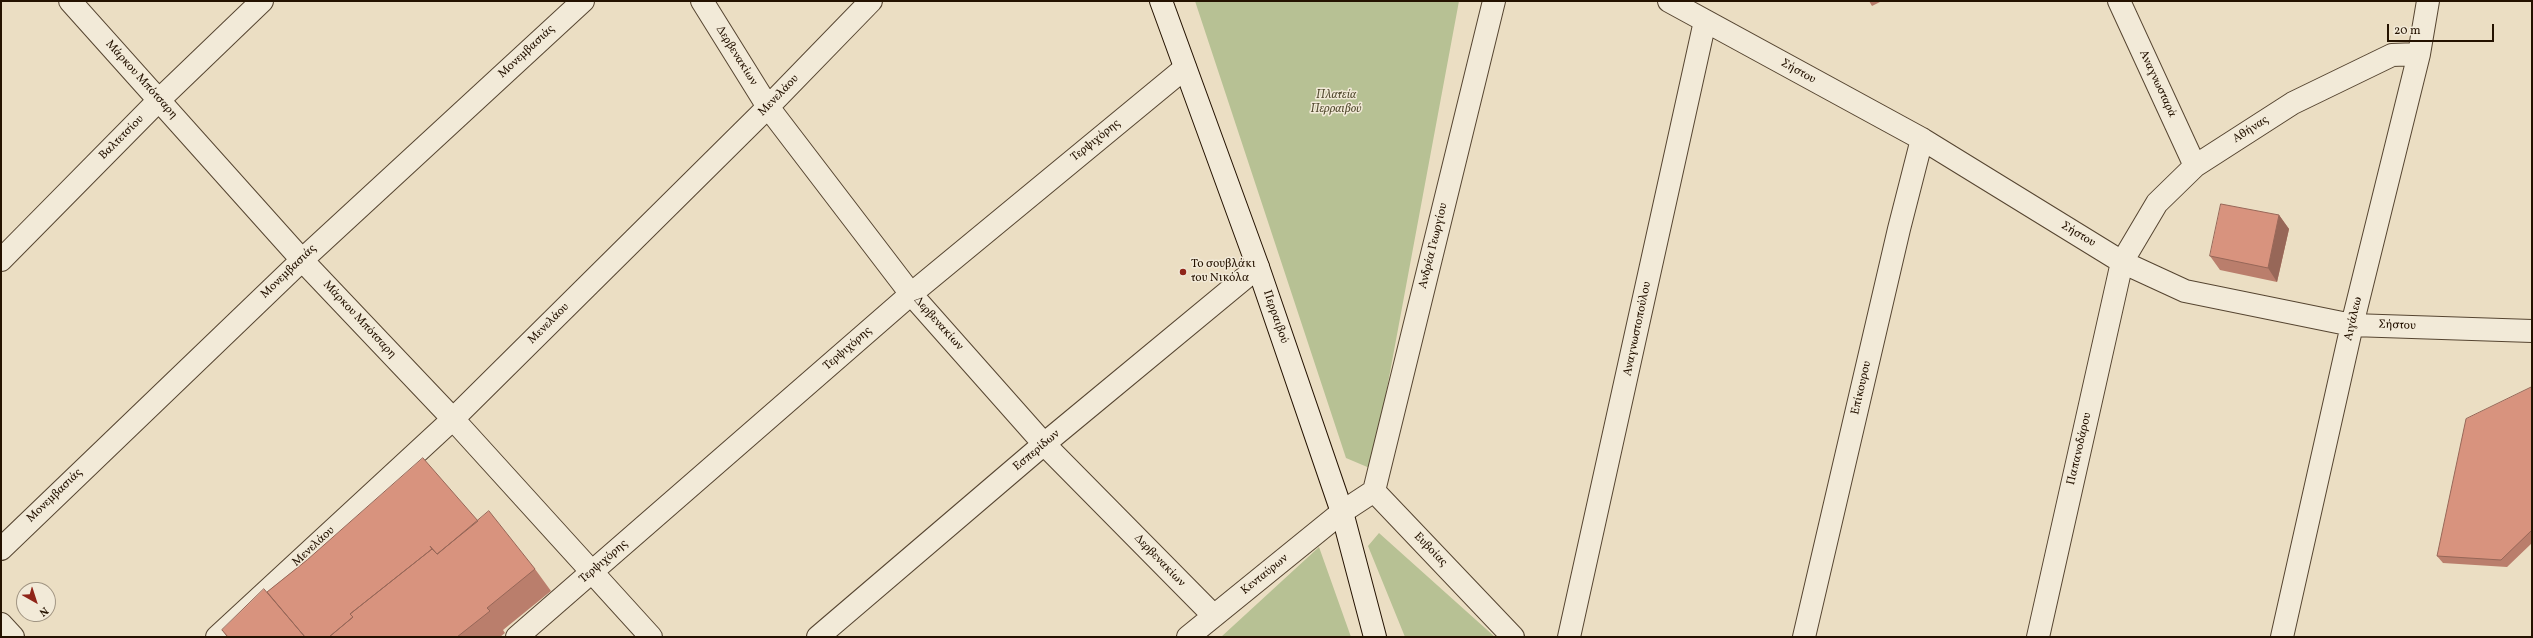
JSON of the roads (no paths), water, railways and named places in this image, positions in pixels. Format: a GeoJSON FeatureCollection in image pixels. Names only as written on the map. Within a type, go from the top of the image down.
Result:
{"type":"FeatureCollection","features":[{"type":"Feature","properties":{"kind":"street","name":"Μάρκου Μπότσαρη"},"geometry":{"type":"LineString","coordinates":[[70,1],[302,260],[452,419],[651,637]]}},
{"type":"Feature","properties":{"kind":"street","name":"Βαλτετσίου"},"geometry":{"type":"LineString","coordinates":[[1,260],[159,100],[262,1]]}},
{"type":"Feature","properties":{"kind":"street","name":"Μονεμβασιάς"},"geometry":{"type":"LineString","coordinates":[[1,549],[302,260],[582,1]]}},
{"type":"Feature","properties":{"kind":"street","name":"Δερβενακίων"},"geometry":{"type":"LineString","coordinates":[[702,1],[768,108],[911,294],[1044,444],[1214,616]]}},
{"type":"Feature","properties":{"kind":"street","name":"Μενελάου"},"geometry":{"type":"LineString","coordinates":[[217,637],[452,419],[768,108],[871,1]]}},
{"type":"Feature","properties":{"kind":"street","name":"Περραιβού"},"geometry":{"type":"LineString","coordinates":[[1161,1],[1258,267],[1342,512],[1375,637]]}},
{"type":"Feature","properties":{"kind":"street","name":"Ανδρέα Γεωργίου"},"geometry":{"type":"LineString","coordinates":[[1374,491],[1494,1]]}},
{"type":"Feature","properties":{"kind":"street","name":"Σήστου"},"geometry":{"type":"LineString","coordinates":[[1669,1],[1922,139],[2122,262],[2185,291],[2352,325],[2532,331]]}},
{"type":"Feature","properties":{"kind":"street","name":"Αναγνωσταρά"},"geometry":{"type":"LineString","coordinates":[[2119,1],[2195,166]]}},
{"type":"Feature","properties":{"kind":"street","name":"Αιγάλεω"},"geometry":{"type":"LineString","coordinates":[[2282,637],[2352,325],[2419,54],[2428,1]]}},
{"type":"Feature","properties":{"kind":"street","name":"Αναγνωστοπούλου"},"geometry":{"type":"LineString","coordinates":[[1569,637],[1705,21]]}},
{"type":"Feature","properties":{"kind":"street","name":"Αθήνας"},"geometry":{"type":"LineString","coordinates":[[2122,262],[2156,204],[2195,166],[2293,104],[2392,55],[2419,54]]}},
{"type":"Feature","properties":{"kind":"street","name":"Τερψιχόρης"},"geometry":{"type":"LineString","coordinates":[[517,637],[911,294],[1185,68]]}},
{"type":"Feature","properties":{"kind":"street","name":"Επίκουρου"},"geometry":{"type":"LineString","coordinates":[[1804,637],[1899,229],[1922,139]]}},
{"type":"Feature","properties":{"kind":"street","name":"Παπανοδάρου"},"geometry":{"type":"LineString","coordinates":[[2038,637],[2122,262]]}},
{"type":"Feature","properties":{"kind":"street","name":"Εσπερίδων"},"geometry":{"type":"LineString","coordinates":[[818,637],[1044,444],[1258,267]]}},
{"type":"Feature","properties":{"kind":"street"},"geometry":{"type":"LineString","coordinates":[[1342,512],[1374,491]]}},
{"type":"Feature","properties":{"kind":"street","name":"Ευβοίας"},"geometry":{"type":"LineString","coordinates":[[1374,491],[1513,637]]}},
{"type":"Feature","properties":{"kind":"street","name":"Κενταύρων"},"geometry":{"type":"LineString","coordinates":[[1188,637],[1342,512]]}},
{"type":"Feature","properties":{"kind":"street"},"geometry":{"type":"LineString","coordinates":[[1,624],[13,637]]}},
{"type":"Feature","properties":{"kind":"place","name":"Το σουβλάκι του Νικόλα"},"geometry":{"type":"Point","coordinates":[1183,272]}},
{"type":"Feature","properties":{"kind":"park label","name":"Πλατεία Περραιβού"},"geometry":{"type":"Point","coordinates":[1336,103]}}]}
